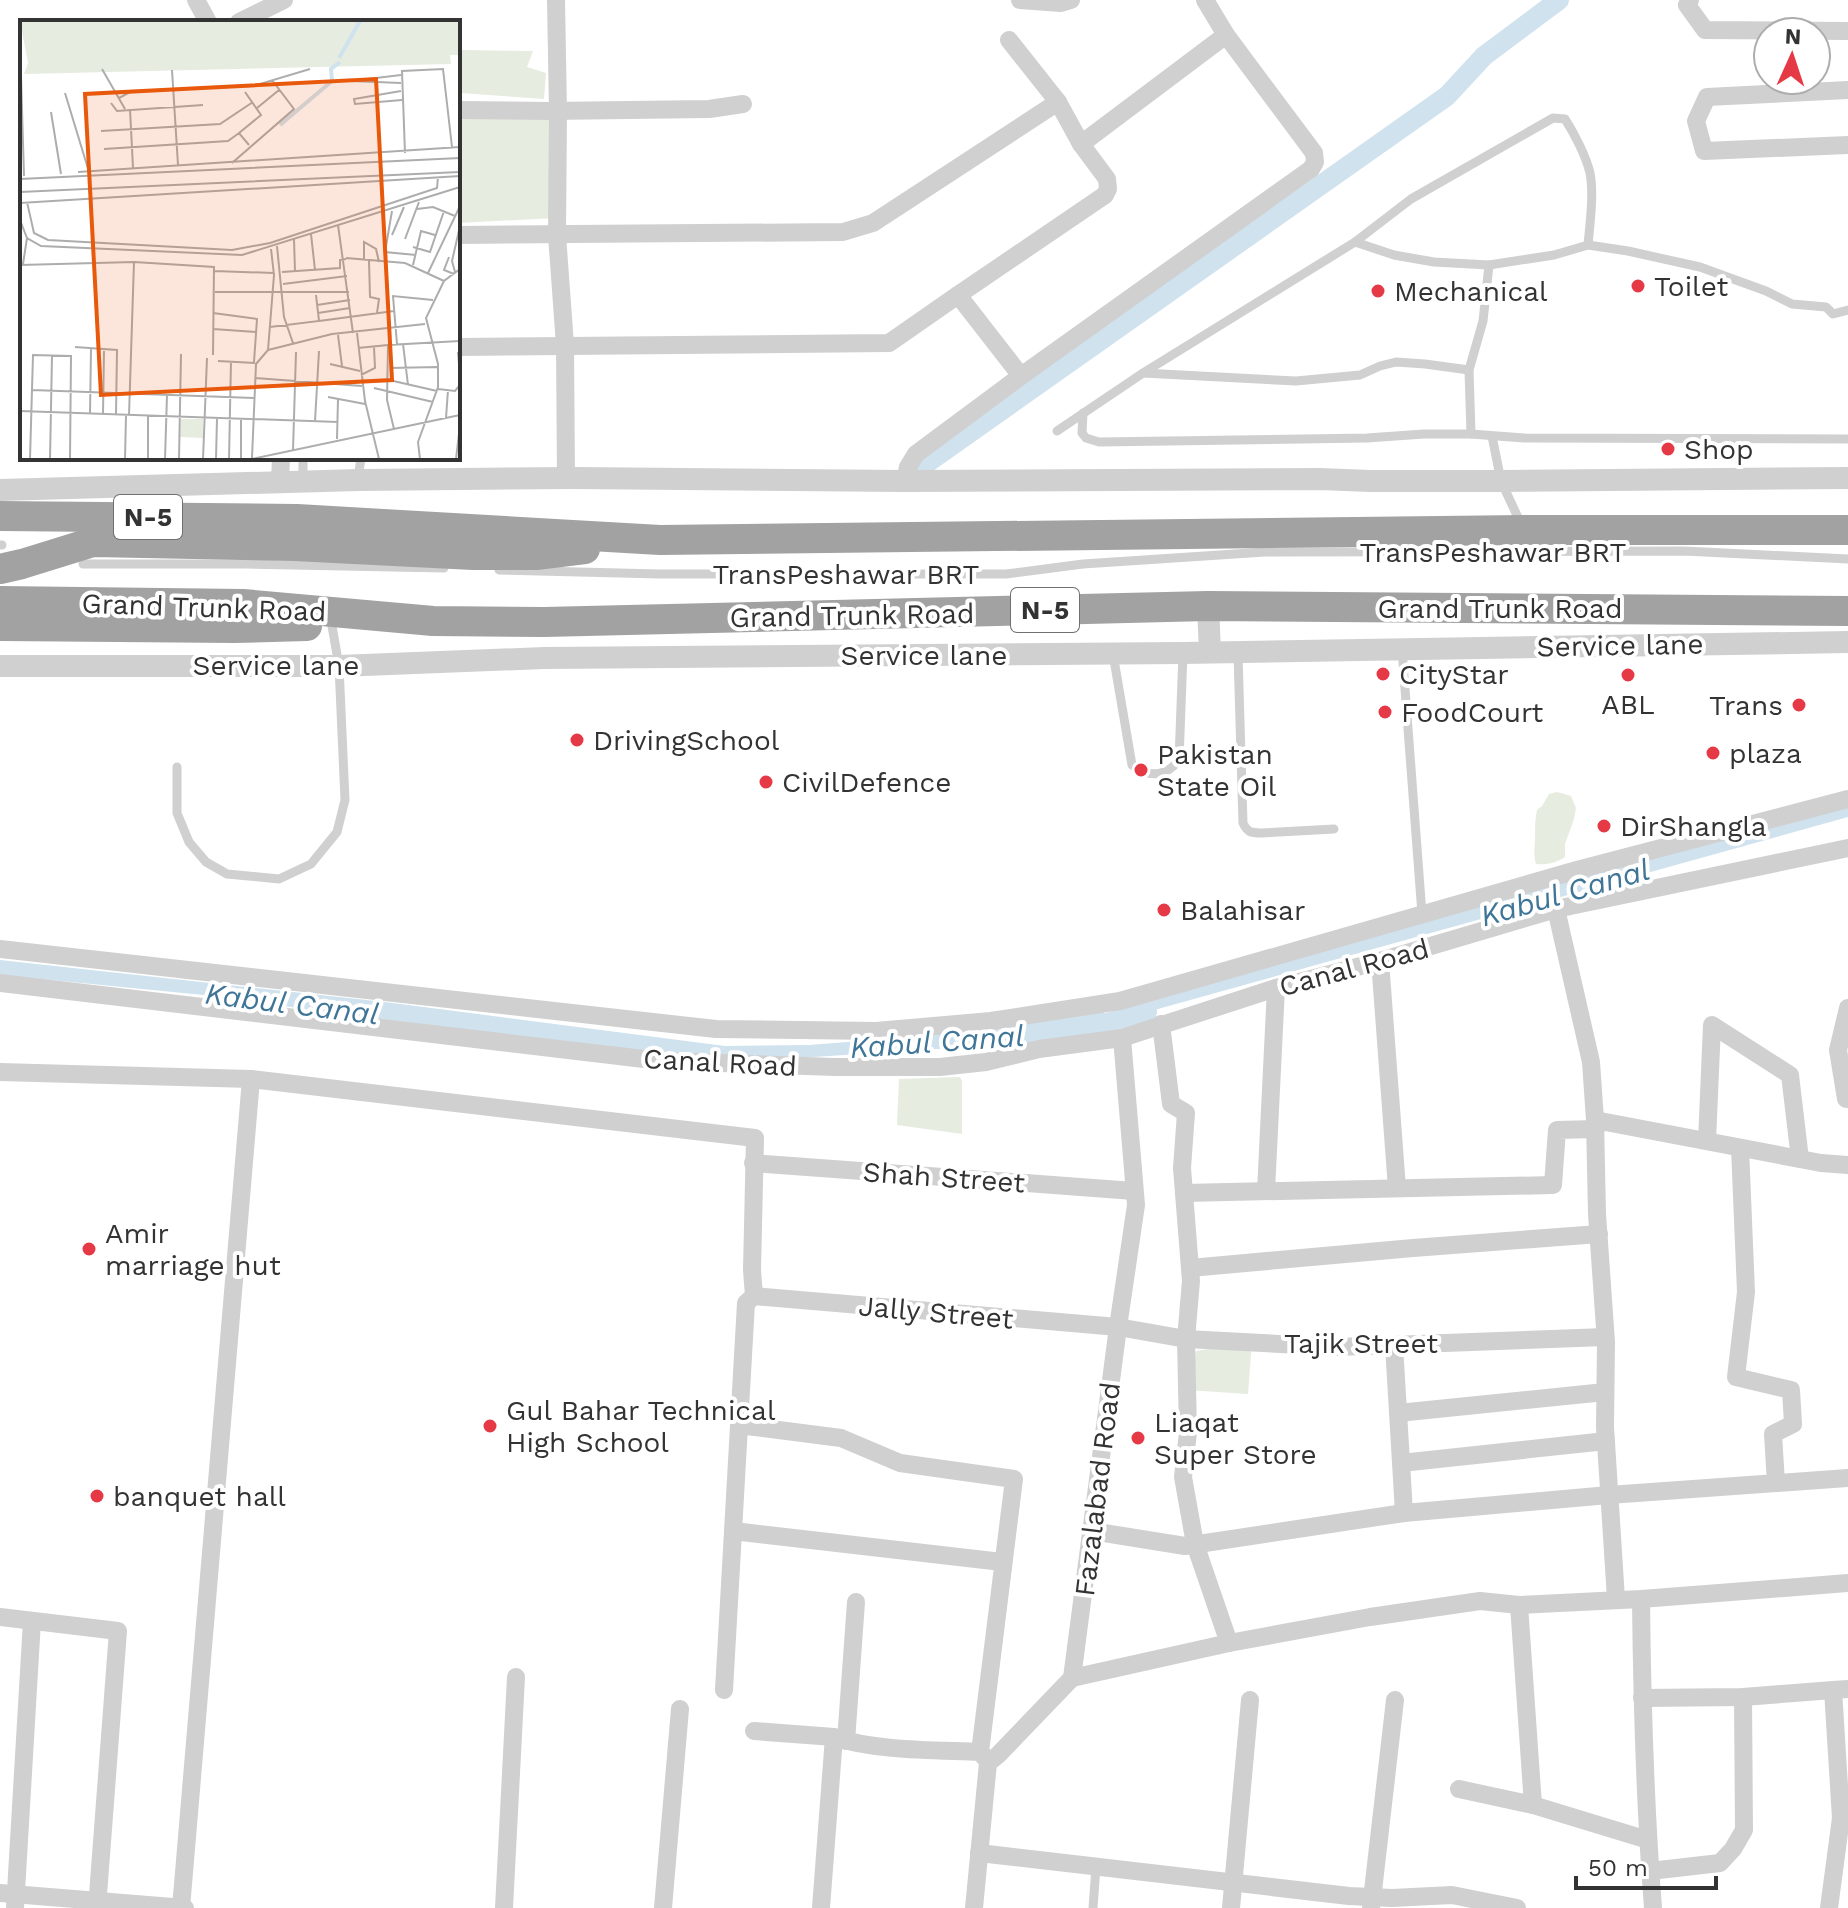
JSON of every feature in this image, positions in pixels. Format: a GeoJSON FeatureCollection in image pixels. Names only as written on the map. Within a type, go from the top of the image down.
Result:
{"type":"FeatureCollection","features":[{"type":"Feature","properties":{"kind":"highway","name":"N-5"},"geometry":{"type":"LineString","coordinates":[[0,544],[215,518],[297,519],[660,540],[1524,530],[1848,530]]}},
{"type":"Feature","properties":{"kind":"highway"},"geometry":{"type":"LineString","coordinates":[[0,544],[22,564],[93,542],[536,555],[660,540]]}},
{"type":"Feature","properties":{"kind":"highway","name":"Grand Trunk Road"},"geometry":{"type":"LineString","coordinates":[[0,601],[243,604],[433,621],[544,622],[1208,606],[1848,611]]}},
{"type":"Feature","properties":{"kind":"highway"},"geometry":{"type":"LineString","coordinates":[[0,626],[235,628],[433,621]]}},
{"type":"Feature","properties":{"kind":"street"},"geometry":{"type":"LineString","coordinates":[[196,0],[207,20]]}},
{"type":"Feature","properties":{"kind":"street"},"geometry":{"type":"LineString","coordinates":[[243,20],[284,0]]}},
{"type":"Feature","properties":{"kind":"street"},"geometry":{"type":"LineString","coordinates":[[556,0],[557,235],[565,345],[566,479]]}},
{"type":"Feature","properties":{"kind":"street"},"geometry":{"type":"LineString","coordinates":[[1020,0],[1061,3],[1071,0]]}},
{"type":"Feature","properties":{"kind":"street"},"geometry":{"type":"LineString","coordinates":[[905,481],[908,467],[916,454],[1311,169],[1315,162],[1314,153],[1226,35],[1205,0]]}},
{"type":"Feature","properties":{"kind":"street"},"geometry":{"type":"LineString","coordinates":[[1690,0],[1687,5],[1705,30],[1848,31]]}},
{"type":"Feature","properties":{"kind":"street"},"geometry":{"type":"LineString","coordinates":[[1081,144],[1226,35]]}},
{"type":"Feature","properties":{"kind":"street"},"geometry":{"type":"LineString","coordinates":[[460,347],[889,343],[1105,195],[1108,189],[1107,179],[1081,144],[1058,102],[1009,40]]}},
{"type":"Feature","properties":{"kind":"street"},"geometry":{"type":"LineString","coordinates":[[1848,90],[1707,97],[1696,121],[1704,151],[1848,145]]}},
{"type":"Feature","properties":{"kind":"street"},"geometry":{"type":"LineString","coordinates":[[460,235],[843,232],[873,223],[1058,102]]}},
{"type":"Feature","properties":{"kind":"street"},"geometry":{"type":"LineString","coordinates":[[460,110],[709,109],[743,104]]}},
{"type":"Feature","properties":{"kind":"street"},"geometry":{"type":"LineString","coordinates":[[958,295],[1021,376]]}},
{"type":"Feature","properties":{"kind":"street"},"geometry":{"type":"LineString","coordinates":[[0,490],[218,482],[360,469],[566,479],[1501,481],[1848,478]]}},
{"type":"Feature","properties":{"kind":"street"},"geometry":{"type":"LineString","coordinates":[[215,518],[218,482]]}},
{"type":"Feature","properties":{"kind":"street"},"geometry":{"type":"LineString","coordinates":[[1208,606],[1210,652]]}},
{"type":"Feature","properties":{"kind":"street"},"geometry":{"type":"LineString","coordinates":[[544,622],[544,658]]}},
{"type":"Feature","properties":{"kind":"street","name":"Service lane"},"geometry":{"type":"LineString","coordinates":[[0,666],[339,666],[544,658],[1113,654],[1848,642]]}},
{"type":"Feature","properties":{"kind":"street"},"geometry":{"type":"LineString","coordinates":[[0,949],[716,1029],[876,1031],[991,1021],[1120,1001],[1577,870],[1848,799]]}},
{"type":"Feature","properties":{"kind":"street","name":"Canal Road"},"geometry":{"type":"LineString","coordinates":[[0,983],[661,1061],[940,1067],[1122,1038],[1276,988],[1556,909],[1848,848]]}},
{"type":"Feature","properties":{"kind":"street"},"geometry":{"type":"LineString","coordinates":[[1556,909],[1591,1062],[1605,1337],[1606,1441],[1616,1599]]}},
{"type":"Feature","properties":{"kind":"street"},"geometry":{"type":"LineString","coordinates":[[1380,961],[1397,1188]]}},
{"type":"Feature","properties":{"kind":"street"},"geometry":{"type":"LineString","coordinates":[[1266,1191],[1276,988]]}},
{"type":"Feature","properties":{"kind":"street"},"geometry":{"type":"LineString","coordinates":[[1848,1008],[1838,1050],[1848,1099]]}},
{"type":"Feature","properties":{"kind":"street"},"geometry":{"type":"LineString","coordinates":[[1161,1024],[1171,1104],[1186,1113],[1182,1168],[1191,1281],[1186,1339],[1188,1432],[1183,1477],[1195,1544],[1229,1643]]}},
{"type":"Feature","properties":{"kind":"street"},"geometry":{"type":"LineString","coordinates":[[1707,1141],[1712,1025],[1790,1075],[1800,1159]]}},
{"type":"Feature","properties":{"kind":"street","name":"Fazalabad Road"},"geometry":{"type":"LineString","coordinates":[[1072,1678],[1136,1205],[1122,1038]]}},
{"type":"Feature","properties":{"kind":"street"},"geometry":{"type":"LineString","coordinates":[[0,1072],[251,1079],[755,1138],[754,1296],[746,1303],[724,1690]]}},
{"type":"Feature","properties":{"kind":"street"},"geometry":{"type":"LineString","coordinates":[[32,1621],[11,1899],[182,1908],[251,1079]]}},
{"type":"Feature","properties":{"kind":"street"},"geometry":{"type":"LineString","coordinates":[[1184,1193],[1553,1185],[1557,1130],[1596,1124],[1848,1165]]}},
{"type":"Feature","properties":{"kind":"street"},"geometry":{"type":"LineString","coordinates":[[1740,1148],[1746,1292],[1736,1377],[1791,1390],[1793,1424],[1773,1434],[1776,1483]]}},
{"type":"Feature","properties":{"kind":"street","name":"Shah Street"},"geometry":{"type":"LineString","coordinates":[[753,1163],[1134,1191]]}},
{"type":"Feature","properties":{"kind":"street"},"geometry":{"type":"LineString","coordinates":[[1190,1268],[1599,1234]]}},
{"type":"Feature","properties":{"kind":"street","name":"Jally Street"},"geometry":{"type":"LineString","coordinates":[[754,1296],[1118,1327]]}},
{"type":"Feature","properties":{"kind":"street","name":"Tajik Street"},"geometry":{"type":"LineString","coordinates":[[1118,1327],[1186,1339],[1337,1347],[1605,1337]]}},
{"type":"Feature","properties":{"kind":"street"},"geometry":{"type":"LineString","coordinates":[[1394,1345],[1404,1513]]}},
{"type":"Feature","properties":{"kind":"street"},"geometry":{"type":"LineString","coordinates":[[1398,1413],[1605,1392]]}},
{"type":"Feature","properties":{"kind":"street"},"geometry":{"type":"LineString","coordinates":[[739,1425],[841,1438],[900,1463],[1014,1479],[1002,1562],[974,1908]]}},
{"type":"Feature","properties":{"kind":"street"},"geometry":{"type":"LineString","coordinates":[[1401,1463],[1606,1441]]}},
{"type":"Feature","properties":{"kind":"street"},"geometry":{"type":"LineString","coordinates":[[1092,1531],[1185,1546],[1404,1513],[1848,1478]]}},
{"type":"Feature","properties":{"kind":"street"},"geometry":{"type":"LineString","coordinates":[[733,1531],[1002,1562]]}},
{"type":"Feature","properties":{"kind":"street"},"geometry":{"type":"LineString","coordinates":[[754,1731],[984,1758],[998,1755],[1072,1678],[1229,1643],[1480,1601],[1519,1605],[1848,1583]]}},
{"type":"Feature","properties":{"kind":"street"},"geometry":{"type":"LineString","coordinates":[[1641,1599],[1642,1698],[1653,1908]]}},
{"type":"Feature","properties":{"kind":"street"},"geometry":{"type":"LineString","coordinates":[[821,1908],[856,1602]]}},
{"type":"Feature","properties":{"kind":"street"},"geometry":{"type":"LineString","coordinates":[[1519,1605],[1533,1805]]}},
{"type":"Feature","properties":{"kind":"street"},"geometry":{"type":"LineString","coordinates":[[0,1617],[118,1631],[97,1905]]}},
{"type":"Feature","properties":{"kind":"street"},"geometry":{"type":"LineString","coordinates":[[504,1908],[516,1677]]}},
{"type":"Feature","properties":{"kind":"street"},"geometry":{"type":"LineString","coordinates":[[1642,1698],[1743,1697],[1841,1690],[1841,1818],[1844,1836],[1829,1908]]}},
{"type":"Feature","properties":{"kind":"street"},"geometry":{"type":"LineString","coordinates":[[1650,1871],[1720,1863],[1744,1830],[1743,1697]]}},
{"type":"Feature","properties":{"kind":"street"},"geometry":{"type":"LineString","coordinates":[[1231,1908],[1250,1700]]}},
{"type":"Feature","properties":{"kind":"street"},"geometry":{"type":"LineString","coordinates":[[1372,1902],[1395,1700]]}},
{"type":"Feature","properties":{"kind":"street"},"geometry":{"type":"LineString","coordinates":[[663,1908],[680,1709]]}},
{"type":"Feature","properties":{"kind":"street"},"geometry":{"type":"LineString","coordinates":[[1459,1789],[1533,1805],[1648,1840]]}},
{"type":"Feature","properties":{"kind":"street"},"geometry":{"type":"LineString","coordinates":[[979,1853],[1233,1882],[1372,1902],[1452,1895],[1517,1908]]}},
{"type":"Feature","properties":{"kind":"lane"},"geometry":{"type":"LineString","coordinates":[[1057,431],[1143,373],[1355,242],[1411,199],[1553,118],[1565,119],[1590,173],[1588,245]]}},
{"type":"Feature","properties":{"kind":"lane"},"geometry":{"type":"LineString","coordinates":[[1355,242],[1420,260],[1489,265],[1554,255],[1588,245],[1700,267],[1792,304],[1826,307],[1833,314],[1848,310]]}},
{"type":"Feature","properties":{"kind":"lane"},"geometry":{"type":"LineString","coordinates":[[1471,434],[1469,370],[1483,321],[1489,265]]}},
{"type":"Feature","properties":{"kind":"lane"},"geometry":{"type":"LineString","coordinates":[[1143,373],[1296,381],[1360,375],[1396,362],[1469,370]]}},
{"type":"Feature","properties":{"kind":"lane"},"geometry":{"type":"LineString","coordinates":[[1083,413],[1082,433],[1086,438],[1099,442],[1424,434],[1524,438],[1848,439]]}},
{"type":"Feature","properties":{"kind":"lane"},"geometry":{"type":"LineString","coordinates":[[1492,436],[1501,481],[1524,530]]}},
{"type":"Feature","properties":{"kind":"lane","name":"TransPeshawar BRT"},"geometry":{"type":"LineString","coordinates":[[489,569],[660,574],[1006,574],[1083,564],[1265,552],[1684,551],[1848,559]]}},
{"type":"Feature","properties":{"kind":"lane"},"geometry":{"type":"LineString","coordinates":[[83,564],[458,569]]}},
{"type":"Feature","properties":{"kind":"lane"},"geometry":{"type":"LineString","coordinates":[[177,767],[177,813],[189,842],[206,862],[227,874],[279,879],[311,864],[337,832],[345,800],[339,666],[332,626]]}},
{"type":"Feature","properties":{"kind":"lane"},"geometry":{"type":"LineString","coordinates":[[1402,649],[1422,914]]}},
{"type":"Feature","properties":{"kind":"lane"},"geometry":{"type":"LineString","coordinates":[[1238,651],[1243,823],[1246,829],[1250,833],[1334,829]]}},
{"type":"Feature","properties":{"kind":"lane"},"geometry":{"type":"LineString","coordinates":[[1113,654],[1132,765],[1139,771],[1155,775],[1174,767],[1179,760],[1183,653]]}},
{"type":"Feature","properties":{"kind":"lane"},"geometry":{"type":"LineString","coordinates":[[1093,1908],[1096,1867]]}},
{"type":"Feature","properties":{"kind":"shaded area"},"geometry":{"type":"Polygon","coordinates":[[[462,50],[533,51],[527,67],[546,73],[544,99],[460,93],[462,50]]]}},
{"type":"Feature","properties":{"kind":"shaded area"},"geometry":{"type":"Polygon","coordinates":[[[463,110],[548,111],[557,218],[460,223],[463,110]]]}},
{"type":"Feature","properties":{"kind":"shaded area"},"geometry":{"type":"Polygon","coordinates":[[[1557,792],[1571,796],[1576,808],[1565,844],[1565,857],[1551,863],[1536,864],[1537,810],[1549,794],[1557,792]]]}},
{"type":"Feature","properties":{"kind":"shaded area"},"geometry":{"type":"Polygon","coordinates":[[[960,1077],[962,1134],[897,1125],[899,1079],[960,1077]]]}},
{"type":"Feature","properties":{"kind":"shaded area"},"geometry":{"type":"Polygon","coordinates":[[[1252,1342],[1248,1394],[1187,1390],[1196,1351],[1252,1342]]]}},
{"type":"Feature","properties":{"kind":"water"},"geometry":{"type":"Polygon","coordinates":[[[1848,797],[1848,817],[1122,1019],[1125,1005],[1848,797]]]}},
{"type":"Feature","properties":{"kind":"water"},"geometry":{"type":"Polygon","coordinates":[[[0,960],[385,1002],[725,1046],[809,1045],[911,1037],[1093,1014],[1101,1009],[1106,1021],[1104,1030],[1090,1039],[767,1060],[662,1056],[425,1028],[234,998],[0,975],[0,960]]]}},
{"type":"Feature","properties":{"kind":"waterway"},"geometry":{"type":"LineString","coordinates":[[924,465],[1447,96],[1484,56],[1559,0]]}},
{"type":"Feature","properties":{"kind":"waterway","name":"Kabul Canal"},"geometry":{"type":"LineString","coordinates":[[1082,1030],[1147,1012]]}},
{"type":"Feature","properties":{"kind":"place","name":"Toilet"},"geometry":{"type":"Point","coordinates":[1638,286]}},
{"type":"Feature","properties":{"kind":"place","name":"Mechanical"},"geometry":{"type":"Point","coordinates":[1378,291]}},
{"type":"Feature","properties":{"kind":"place","name":"Shop"},"geometry":{"type":"Point","coordinates":[1668,449]}},
{"type":"Feature","properties":{"kind":"place","name":"CityStar"},"geometry":{"type":"Point","coordinates":[1383,674]}},
{"type":"Feature","properties":{"kind":"place","name":"ABL"},"geometry":{"type":"Point","coordinates":[1628,675]}},
{"type":"Feature","properties":{"kind":"place","name":"Trans"},"geometry":{"type":"Point","coordinates":[1799,705]}},
{"type":"Feature","properties":{"kind":"place","name":"FoodCourt"},"geometry":{"type":"Point","coordinates":[1385,712]}},
{"type":"Feature","properties":{"kind":"place","name":"DrivingSchool"},"geometry":{"type":"Point","coordinates":[577,740]}},
{"type":"Feature","properties":{"kind":"place","name":"plaza"},"geometry":{"type":"Point","coordinates":[1713,753]}},
{"type":"Feature","properties":{"kind":"place","name":"Pakistan State Oil"},"geometry":{"type":"Point","coordinates":[1141,770]}},
{"type":"Feature","properties":{"kind":"place","name":"CivilDefence"},"geometry":{"type":"Point","coordinates":[766,782]}},
{"type":"Feature","properties":{"kind":"place","name":"DirShangla"},"geometry":{"type":"Point","coordinates":[1604,826]}},
{"type":"Feature","properties":{"kind":"place","name":"Balahisar"},"geometry":{"type":"Point","coordinates":[1164,910]}},
{"type":"Feature","properties":{"kind":"place","name":"Amir marriage hut"},"geometry":{"type":"Point","coordinates":[89,1249]}},
{"type":"Feature","properties":{"kind":"place","name":"Gul Bahar Technical High School"},"geometry":{"type":"Point","coordinates":[490,1426]}},
{"type":"Feature","properties":{"kind":"place","name":"Liaqat Super Store"},"geometry":{"type":"Point","coordinates":[1138,1438]}},
{"type":"Feature","properties":{"kind":"place","name":"banquet hall"},"geometry":{"type":"Point","coordinates":[97,1496]}}]}
